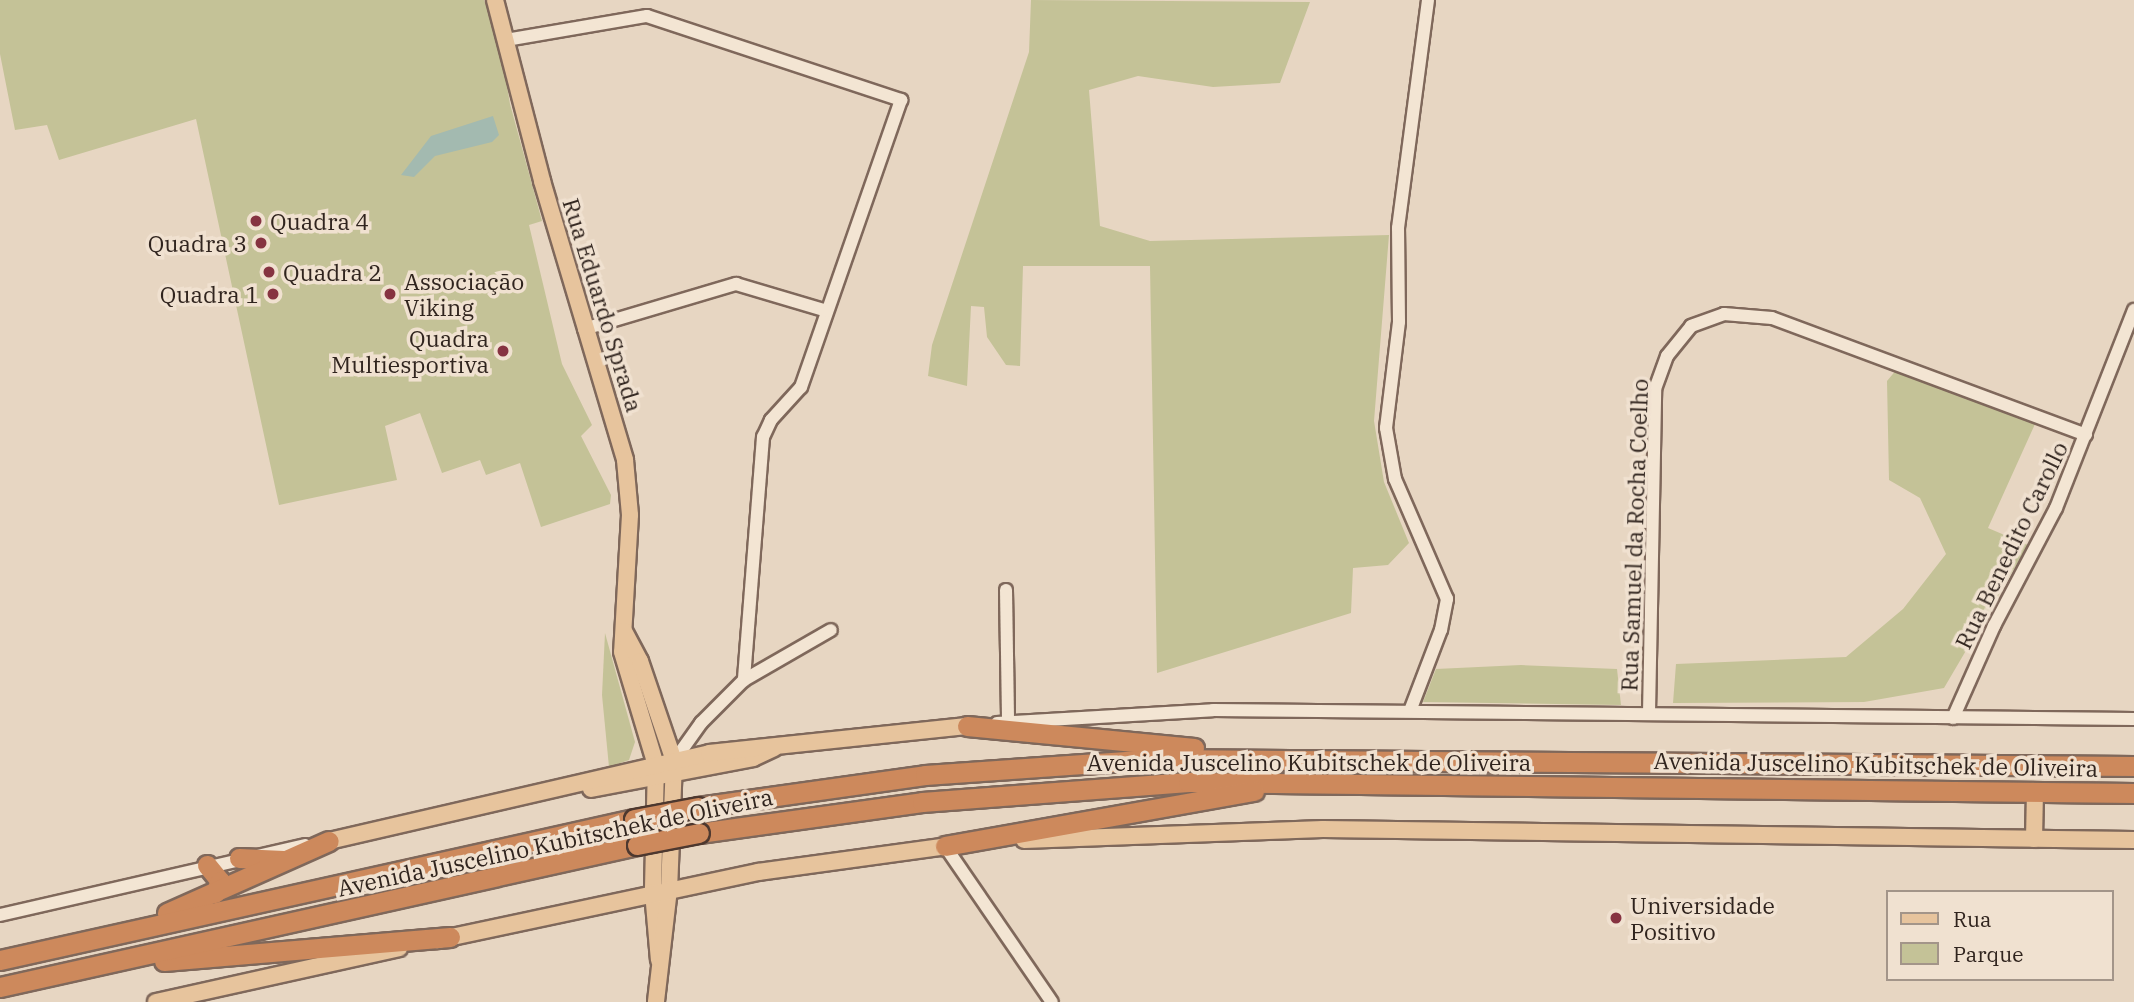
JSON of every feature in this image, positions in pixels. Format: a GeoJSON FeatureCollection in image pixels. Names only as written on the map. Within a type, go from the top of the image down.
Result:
{"type":"FeatureCollection","features":[{"type":"Feature","properties":{"kind":"highway"},"geometry":{"type":"LineString","coordinates":[[967,726],[1200,748],[1387,758]]}},
{"type":"Feature","properties":{"kind":"highway","name":"Avenida Juscelino Kubitschek de Oliveira"},"geometry":{"type":"LineString","coordinates":[[0,959],[698,807],[853,783],[1041,764],[1387,758],[2134,766]]}},
{"type":"Feature","properties":{"kind":"highway"},"geometry":{"type":"LineString","coordinates":[[945,846],[1307,782]]}},
{"type":"Feature","properties":{"kind":"highway","name":"Avenida Juscelino Kubitschek de Oliveira"},"geometry":{"type":"LineString","coordinates":[[0,987],[699,833],[897,805],[1080,787],[1307,782],[2134,793]]}},
{"type":"Feature","properties":{"kind":"highway"},"geometry":{"type":"LineString","coordinates":[[0,959],[144,920],[215,893],[330,841]]}},
{"type":"Feature","properties":{"kind":"highway"},"geometry":{"type":"LineString","coordinates":[[239,858],[284,861]]}},
{"type":"Feature","properties":{"kind":"highway"},"geometry":{"type":"LineString","coordinates":[[207,865],[220,881],[215,893]]}},
{"type":"Feature","properties":{"kind":"highway"},"geometry":{"type":"LineString","coordinates":[[90,967],[450,937]]}},
{"type":"Feature","properties":{"kind":"main road","name":"Rua Eduardo Sprada"},"geometry":{"type":"LineString","coordinates":[[495,0],[584,329],[625,460],[630,515],[623,629],[625,665],[657,772],[661,891],[656,1002]]}},
{"type":"Feature","properties":{"kind":"main road","name":"Rua Eduardo Sprada"},"geometry":{"type":"LineString","coordinates":[[623,629],[640,661],[674,768],[656,923],[659,960]]}},
{"type":"Feature","properties":{"kind":"main road"},"geometry":{"type":"LineString","coordinates":[[674,768],[709,753],[967,726]]}},
{"type":"Feature","properties":{"kind":"main road"},"geometry":{"type":"LineString","coordinates":[[330,841],[674,768],[753,758],[776,747]]}},
{"type":"Feature","properties":{"kind":"main road"},"geometry":{"type":"LineString","coordinates":[[2034,839],[2035,791]]}},
{"type":"Feature","properties":{"kind":"main road"},"geometry":{"type":"LineString","coordinates":[[156,1002],[620,899],[945,846],[1145,832],[1323,829],[2134,839]]}},
{"type":"Feature","properties":{"kind":"main road"},"geometry":{"type":"LineString","coordinates":[[620,899],[644,907],[656,923]]}},
{"type":"Feature","properties":{"kind":"street"},"geometry":{"type":"LineString","coordinates":[[1410,711],[1441,630],[1447,599],[1395,479],[1386,428],[1399,322],[1398,228],[1428,0]]}},
{"type":"Feature","properties":{"kind":"street"},"geometry":{"type":"LineString","coordinates":[[506,40],[647,16],[901,100],[801,387],[771,420],[761,446],[744,680]]}},
{"type":"Feature","properties":{"kind":"street"},"geometry":{"type":"LineString","coordinates":[[584,329],[736,284],[827,311]]}},
{"type":"Feature","properties":{"kind":"street","name":"Rua Benedito Carollo"},"geometry":{"type":"LineString","coordinates":[[1953,718],[1994,626],[2048,527],[2134,310]]}},
{"type":"Feature","properties":{"kind":"street","name":"Rua Samuel da Rocha Coelho"},"geometry":{"type":"LineString","coordinates":[[1649,713],[1655,389],[1667,356],[1691,326],[1724,314],[1772,318],[2086,435]]}},
{"type":"Feature","properties":{"kind":"street"},"geometry":{"type":"LineString","coordinates":[[1006,590],[1008,721]]}},
{"type":"Feature","properties":{"kind":"street"},"geometry":{"type":"LineString","coordinates":[[674,768],[701,723],[744,680],[831,630]]}},
{"type":"Feature","properties":{"kind":"street"},"geometry":{"type":"LineString","coordinates":[[967,726],[1008,721],[1213,710],[2134,719]]}},
{"type":"Feature","properties":{"kind":"street"},"geometry":{"type":"LineString","coordinates":[[701,723],[698,743],[709,753]]}},
{"type":"Feature","properties":{"kind":"street"},"geometry":{"type":"LineString","coordinates":[[0,915],[207,865],[330,841]]}},
{"type":"Feature","properties":{"kind":"street"},"geometry":{"type":"LineString","coordinates":[[945,846],[1052,1002]]}},
{"type":"Feature","properties":{"kind":"green space","name":"Associação Viking"},"geometry":{"type":"Polygon","coordinates":[[[0,0],[484,0],[500,45],[510,104],[542,221],[529,225],[562,364],[592,425],[581,436],[611,495],[610,504],[541,527],[520,463],[486,475],[480,460],[442,473],[420,413],[385,426],[397,480],[279,505],[196,119],[59,160],[47,125],[15,130],[0,54],[0,0]]]}},
{"type":"Feature","properties":{"kind":"green space"},"geometry":{"type":"Polygon","coordinates":[[[1031,0],[1310,2],[1280,83],[1213,87],[1138,76],[1089,90],[1100,226],[1150,241],[1389,235],[1374,421],[1384,482],[1409,543],[1388,565],[1353,568],[1351,613],[1157,673],[1150,266],[1023,266],[1020,366],[1006,365],[987,337],[984,307],[971,306],[967,386],[928,376],[932,345],[1029,52],[1031,0]]]}},
{"type":"Feature","properties":{"kind":"green space"},"geometry":{"type":"Polygon","coordinates":[[[1897,369],[2035,424],[1988,528],[2028,545],[1944,688],[1864,702],[1673,703],[1676,664],[1846,657],[1903,609],[1946,554],[1920,498],[1889,480],[1887,381],[1897,369]]]}},
{"type":"Feature","properties":{"kind":"green space"},"geometry":{"type":"Polygon","coordinates":[[[605,633],[635,742],[629,760],[609,767],[602,695],[605,633]]]}},
{"type":"Feature","properties":{"kind":"green space"},"geometry":{"type":"Polygon","coordinates":[[[1521,665],[1617,669],[1621,705],[1423,702],[1436,669],[1521,665]]]}},
{"type":"Feature","properties":{"kind":"shaded area"},"geometry":{"type":"Polygon","coordinates":[[[493,116],[499,135],[492,142],[435,156],[414,177],[401,175],[431,136],[493,116]]]}},
{"type":"Feature","properties":{"kind":"place","name":"Quadra 4"},"geometry":{"type":"Point","coordinates":[256,221]}},
{"type":"Feature","properties":{"kind":"place","name":"Quadra 3"},"geometry":{"type":"Point","coordinates":[261,243]}},
{"type":"Feature","properties":{"kind":"place","name":"Quadra 2"},"geometry":{"type":"Point","coordinates":[269,272]}},
{"type":"Feature","properties":{"kind":"place","name":"Quadra 1"},"geometry":{"type":"Point","coordinates":[273,294]}},
{"type":"Feature","properties":{"kind":"place","name":"Associação Viking"},"geometry":{"type":"Point","coordinates":[390,294]}},
{"type":"Feature","properties":{"kind":"place","name":"Quadra Multiesportiva"},"geometry":{"type":"Point","coordinates":[503,351]}},
{"type":"Feature","properties":{"kind":"place","name":"Universidade Positivo"},"geometry":{"type":"Point","coordinates":[1616,918]}}]}
